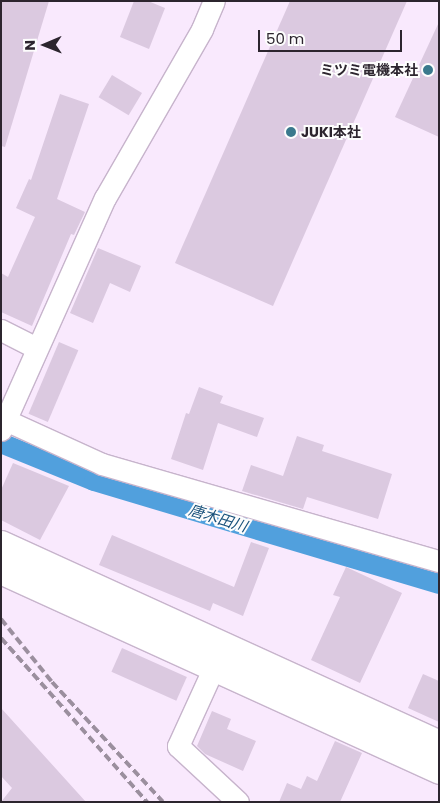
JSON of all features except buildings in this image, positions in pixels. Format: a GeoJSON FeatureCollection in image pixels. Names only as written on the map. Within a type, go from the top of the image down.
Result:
{"type":"FeatureCollection","features":[{"type":"Feature","properties":{"kind":"main road"},"geometry":{"type":"LineString","coordinates":[[1,545],[439,745]]}},
{"type":"Feature","properties":{"kind":"main road"},"geometry":{"type":"LineString","coordinates":[[1,570],[439,770]]}},
{"type":"Feature","properties":{"kind":"street"},"geometry":{"type":"LineString","coordinates":[[214,1],[202,29],[105,198],[2,425],[102,464],[439,561]]}},
{"type":"Feature","properties":{"kind":"street"},"geometry":{"type":"LineString","coordinates":[[1,330],[36,348]]}},
{"type":"Feature","properties":{"kind":"street"},"geometry":{"type":"LineString","coordinates":[[214,667],[178,746],[238,802]]}},
{"type":"Feature","properties":{"kind":"waterway","name":"唐木田川"},"geometry":{"type":"LineString","coordinates":[[1,443],[94,481],[439,584]]}},
{"type":"Feature","properties":{"kind":"railway"},"geometry":{"type":"LineString","coordinates":[[1,619],[52,682],[163,802]]}},
{"type":"Feature","properties":{"kind":"railway"},"geometry":{"type":"LineString","coordinates":[[1,638],[147,802]]}},
{"type":"Feature","properties":{"kind":"place","name":"ミツミ電機本社"},"geometry":{"type":"Point","coordinates":[428,70]}},
{"type":"Feature","properties":{"kind":"place","name":"JUKI本社"},"geometry":{"type":"Point","coordinates":[291,132]}}]}
